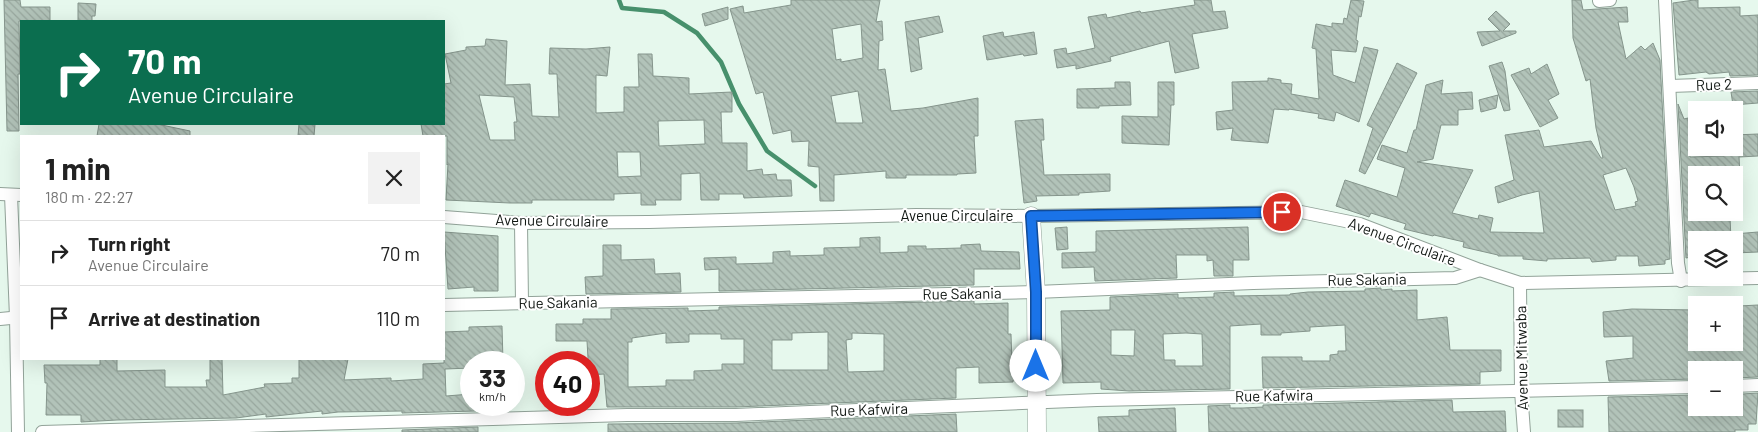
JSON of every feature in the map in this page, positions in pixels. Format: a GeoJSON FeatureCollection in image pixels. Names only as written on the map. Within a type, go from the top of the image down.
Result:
{"type":"FeatureCollection","features":[{"type":"Feature","properties":{"kind":"street"},"geometry":{"type":"LineString","coordinates":[[1665,0],[1678,263],[1681,281]]}},
{"type":"Feature","properties":{"kind":"street","name":"Rue 2"},"geometry":{"type":"LineString","coordinates":[[1670,86],[1758,83]]}},
{"type":"Feature","properties":{"kind":"street"},"geometry":{"type":"LineString","coordinates":[[11,195],[19,317],[18,432]]}},
{"type":"Feature","properties":{"kind":"street","name":"Avenue Circulaire"},"geometry":{"type":"LineString","coordinates":[[445,217],[522,223],[649,222],[925,215],[1031,216],[1301,212],[1360,224],[1480,270],[1520,283],[1758,278]]}},
{"type":"Feature","properties":{"kind":"street"},"geometry":{"type":"LineString","coordinates":[[1031,216],[1036,292],[1037,432]]}},
{"type":"Feature","properties":{"kind":"street"},"geometry":{"type":"LineString","coordinates":[[522,223],[522,303]]}},
{"type":"Feature","properties":{"kind":"street","name":"Rue Sakania"},"geometry":{"type":"LineString","coordinates":[[445,305],[1036,292],[1253,283],[1455,278],[1480,270]]}},
{"type":"Feature","properties":{"kind":"street","name":"Avenue Mitwaba"},"geometry":{"type":"LineString","coordinates":[[1520,283],[1524,432]]}},
{"type":"Feature","properties":{"kind":"street"},"geometry":{"type":"LineString","coordinates":[[0,319],[19,317]]}},
{"type":"Feature","properties":{"kind":"street"},"geometry":{"type":"LineString","coordinates":[[1743,386],[1758,385]]}},
{"type":"Feature","properties":{"kind":"street","name":"Rue Kafwira"},"geometry":{"type":"LineString","coordinates":[[42,432],[627,415],[736,415],[1036,402],[1688,387]]}},
{"type":"Feature","properties":{"kind":"building"},"geometry":{"type":"Polygon","coordinates":[[[4,0],[20,0],[21,7],[50,7],[50,20],[19,21],[19,131],[7,131],[4,0]]]}},
{"type":"Feature","properties":{"kind":"building"},"geometry":{"type":"Polygon","coordinates":[[[791,0],[880,0],[876,22],[882,21],[883,40],[879,41],[878,70],[885,69],[891,111],[923,108],[978,98],[978,136],[974,136],[976,173],[906,175],[906,178],[886,178],[886,171],[834,175],[834,201],[820,201],[819,167],[808,166],[809,141],[792,142],[791,130],[773,134],[763,92],[756,94],[730,9],[743,6],[744,13],[791,5],[791,0]],[[861,24],[832,29],[836,60],[841,59],[841,62],[863,58],[861,24]],[[858,91],[831,96],[836,123],[863,123],[858,91]]]}},
{"type":"Feature","properties":{"kind":"building"},"geometry":{"type":"Polygon","coordinates":[[[1194,0],[1211,0],[1213,12],[1225,11],[1228,28],[1192,34],[1199,68],[1175,73],[1169,41],[1110,57],[1111,61],[1076,69],[1076,65],[1057,68],[1054,50],[1066,48],[1067,54],[1095,48],[1088,17],[1106,14],[1107,18],[1140,11],[1141,13],[1195,5],[1194,0]]]}},
{"type":"Feature","properties":{"kind":"building"},"geometry":{"type":"Polygon","coordinates":[[[1351,0],[1364,1],[1361,17],[1359,16],[1356,52],[1331,50],[1333,75],[1355,83],[1364,47],[1378,50],[1359,122],[1336,112],[1334,121],[1318,118],[1319,114],[1289,109],[1274,109],[1268,143],[1231,140],[1233,128],[1217,130],[1216,112],[1233,110],[1232,82],[1268,81],[1268,78],[1281,80],[1281,83],[1292,84],[1291,94],[1319,99],[1316,49],[1312,48],[1316,24],[1332,27],[1332,23],[1343,24],[1344,18],[1347,19],[1351,0]]]}},
{"type":"Feature","properties":{"kind":"building"},"geometry":{"type":"Polygon","coordinates":[[[1572,0],[1581,0],[1583,10],[1627,7],[1628,22],[1618,22],[1626,59],[1641,46],[1645,50],[1653,43],[1660,60],[1670,259],[1665,260],[1665,264],[1639,266],[1638,256],[1616,256],[1616,260],[1592,262],[1590,258],[1547,259],[1547,261],[1523,259],[1523,256],[1498,256],[1463,247],[1464,242],[1404,229],[1406,224],[1371,213],[1369,217],[1336,206],[1345,180],[1397,197],[1405,168],[1377,159],[1382,145],[1407,153],[1414,130],[1416,130],[1426,85],[1443,80],[1441,94],[1472,92],[1473,109],[1458,110],[1458,125],[1441,125],[1433,159],[1417,162],[1473,170],[1452,213],[1478,219],[1479,215],[1493,218],[1490,232],[1544,233],[1539,191],[1498,203],[1495,187],[1514,180],[1505,135],[1539,130],[1544,147],[1591,141],[1601,158],[1603,158],[1596,128],[1590,79],[1586,81],[1573,38],[1572,0]],[[1626,168],[1603,175],[1615,210],[1636,206],[1635,202],[1638,201],[1626,168]]]}},
{"type":"Feature","properties":{"kind":"building"},"geometry":{"type":"Polygon","coordinates":[[[1698,0],[1698,8],[1740,7],[1740,16],[1758,15],[1758,75],[1730,76],[1729,72],[1709,74],[1706,72],[1679,75],[1673,3],[1698,0]]]}},
{"type":"Feature","properties":{"kind":"building"},"geometry":{"type":"Polygon","coordinates":[[[78,3],[96,4],[95,16],[92,16],[92,20],[78,20],[78,3]]]}},
{"type":"Feature","properties":{"kind":"building"},"geometry":{"type":"Polygon","coordinates":[[[728,7],[728,19],[705,26],[702,14],[728,7]]]}},
{"type":"Feature","properties":{"kind":"building"},"geometry":{"type":"Polygon","coordinates":[[[1496,11],[1510,24],[1503,31],[1516,31],[1516,33],[1482,46],[1477,32],[1500,31],[1488,19],[1496,11]]]}},
{"type":"Feature","properties":{"kind":"building"},"geometry":{"type":"Polygon","coordinates":[[[939,16],[943,32],[918,38],[922,69],[911,72],[905,22],[939,16]]]}},
{"type":"Feature","properties":{"kind":"building"},"geometry":{"type":"Polygon","coordinates":[[[1003,32],[1004,37],[1034,32],[1037,54],[1024,56],[1023,54],[987,60],[983,36],[1003,32]]]}},
{"type":"Feature","properties":{"kind":"building"},"geometry":{"type":"Polygon","coordinates":[[[486,39],[507,41],[505,85],[530,84],[532,116],[559,117],[557,74],[549,74],[550,48],[586,49],[610,47],[607,76],[596,75],[596,113],[624,112],[624,87],[639,87],[638,54],[652,54],[653,76],[689,78],[689,94],[732,92],[732,112],[721,112],[722,143],[747,143],[747,171],[762,169],[763,175],[776,174],[777,180],[791,180],[792,196],[744,198],[743,194],[719,194],[719,200],[701,200],[700,173],[681,174],[681,200],[655,200],[656,205],[641,205],[641,193],[614,194],[614,200],[532,200],[532,203],[446,200],[447,136],[423,135],[421,125],[445,125],[445,84],[451,83],[445,54],[466,50],[466,47],[485,46],[486,39]],[[479,95],[490,140],[515,140],[514,122],[517,122],[514,97],[479,95]],[[704,120],[658,121],[659,146],[705,144],[704,120]],[[617,152],[618,177],[641,176],[640,152],[617,152]]]}},
{"type":"Feature","properties":{"kind":"building"},"geometry":{"type":"Polygon","coordinates":[[[1502,62],[1510,110],[1504,111],[1489,66],[1502,62]]]}},
{"type":"Feature","properties":{"kind":"building"},"geometry":{"type":"Polygon","coordinates":[[[1397,63],[1417,73],[1365,174],[1359,171],[1373,128],[1367,125],[1397,63]]]}},
{"type":"Feature","properties":{"kind":"building"},"geometry":{"type":"Polygon","coordinates":[[[1547,64],[1559,94],[1548,100],[1558,118],[1540,127],[1511,75],[1529,68],[1531,74],[1547,64]]]}},
{"type":"Feature","properties":{"kind":"building"},"geometry":{"type":"Polygon","coordinates":[[[1115,82],[1130,82],[1131,105],[1077,108],[1077,89],[1115,88],[1115,82]]]}},
{"type":"Feature","properties":{"kind":"building"},"geometry":{"type":"Polygon","coordinates":[[[1158,82],[1174,82],[1174,105],[1171,105],[1169,145],[1122,143],[1122,116],[1158,117],[1158,82]]]}},
{"type":"Feature","properties":{"kind":"building"},"geometry":{"type":"Polygon","coordinates":[[[1758,91],[1758,103],[1743,104],[1743,101],[1732,101],[1731,92],[1758,91]]]}},
{"type":"Feature","properties":{"kind":"building"},"geometry":{"type":"Polygon","coordinates":[[[1498,95],[1496,108],[1481,112],[1479,100],[1498,95]]]}},
{"type":"Feature","properties":{"kind":"building"},"geometry":{"type":"Polygon","coordinates":[[[1678,104],[1684,119],[1688,118],[1688,156],[1690,157],[1743,156],[1743,135],[1758,134],[1758,156],[1739,157],[1740,166],[1688,166],[1688,221],[1730,221],[1731,231],[1688,231],[1688,258],[1686,258],[1678,104]]]}},
{"type":"Feature","properties":{"kind":"building"},"geometry":{"type":"Polygon","coordinates":[[[1043,119],[1044,140],[1041,140],[1044,175],[1110,174],[1110,191],[1079,193],[1079,195],[1036,196],[1037,201],[1024,203],[1015,121],[1043,119]]]}},
{"type":"Feature","properties":{"kind":"building"},"geometry":{"type":"Polygon","coordinates":[[[99,125],[162,125],[190,131],[190,135],[97,135],[99,125]]]}},
{"type":"Feature","properties":{"kind":"building"},"geometry":{"type":"Polygon","coordinates":[[[299,125],[315,125],[314,135],[298,135],[299,125]]]}},
{"type":"Feature","properties":{"kind":"building"},"geometry":{"type":"Polygon","coordinates":[[[1067,227],[1068,249],[1057,250],[1055,228],[1067,227]]]}},
{"type":"Feature","properties":{"kind":"building"},"geometry":{"type":"Polygon","coordinates":[[[1248,227],[1249,260],[1233,260],[1233,276],[1214,276],[1213,260],[1207,261],[1207,255],[1176,255],[1177,278],[1095,281],[1094,267],[1062,268],[1062,253],[1096,252],[1096,231],[1248,227]]]}},
{"type":"Feature","properties":{"kind":"building"},"geometry":{"type":"Polygon","coordinates":[[[445,232],[498,236],[498,291],[474,291],[474,287],[448,289],[445,232]]]}},
{"type":"Feature","properties":{"kind":"building"},"geometry":{"type":"Polygon","coordinates":[[[1758,232],[1758,252],[1743,253],[1743,233],[1758,232]]]}},
{"type":"Feature","properties":{"kind":"building"},"geometry":{"type":"Polygon","coordinates":[[[880,237],[880,253],[908,252],[908,246],[926,246],[926,249],[961,248],[961,245],[980,244],[981,251],[1019,252],[1020,269],[974,269],[974,285],[719,291],[719,269],[705,270],[704,258],[736,257],[736,264],[773,263],[773,252],[790,251],[790,256],[824,255],[824,248],[860,247],[860,238],[880,237]]]}},
{"type":"Feature","properties":{"kind":"building"},"geometry":{"type":"Polygon","coordinates":[[[603,245],[621,245],[621,260],[654,259],[655,274],[680,273],[681,292],[586,294],[585,277],[603,276],[603,245]]]}},
{"type":"Feature","properties":{"kind":"building"},"geometry":{"type":"Polygon","coordinates":[[[1365,289],[1417,290],[1417,320],[1447,317],[1450,350],[1501,350],[1501,371],[1480,372],[1480,384],[1263,388],[1262,357],[1302,357],[1302,361],[1330,361],[1330,355],[1338,354],[1338,351],[1346,351],[1345,325],[1310,327],[1310,331],[1281,333],[1281,335],[1261,335],[1261,324],[1230,326],[1230,389],[1129,391],[1101,389],[1101,382],[1063,383],[1061,311],[1110,310],[1110,297],[1178,294],[1178,298],[1214,297],[1214,293],[1234,292],[1234,296],[1290,295],[1308,292],[1365,291],[1365,289]],[[1111,330],[1111,355],[1134,356],[1135,330],[1111,330]],[[1163,334],[1164,360],[1175,360],[1175,366],[1203,366],[1202,334],[1163,334]]]}},
{"type":"Feature","properties":{"kind":"building"},"geometry":{"type":"Polygon","coordinates":[[[974,301],[974,304],[1008,303],[1008,334],[1011,334],[1012,364],[1022,364],[1022,380],[979,383],[979,367],[956,368],[956,398],[736,407],[607,407],[604,374],[600,374],[600,351],[588,351],[587,341],[556,341],[556,324],[583,324],[583,319],[611,319],[611,309],[688,308],[688,311],[719,310],[719,307],[974,301]],[[828,332],[792,333],[792,340],[772,340],[772,370],[828,370],[828,332]],[[666,333],[632,338],[632,342],[628,342],[628,387],[666,386],[666,380],[694,380],[694,371],[722,370],[722,364],[744,364],[744,339],[721,339],[721,334],[689,334],[689,342],[666,343],[666,333]],[[852,333],[852,339],[846,340],[848,372],[884,371],[884,334],[852,333]]]}},
{"type":"Feature","properties":{"kind":"building"},"geometry":{"type":"Polygon","coordinates":[[[1758,305],[1758,377],[1743,378],[1743,361],[1688,361],[1688,379],[1609,381],[1606,361],[1633,358],[1633,336],[1604,337],[1603,312],[1632,309],[1688,310],[1688,351],[1743,351],[1743,306],[1758,305]]]}},
{"type":"Feature","properties":{"kind":"building"},"geometry":{"type":"Polygon","coordinates":[[[502,326],[503,351],[460,351],[460,368],[445,369],[446,396],[460,395],[460,411],[338,412],[322,414],[322,411],[266,417],[266,414],[236,418],[81,422],[81,415],[46,415],[47,383],[45,383],[44,365],[100,365],[100,360],[117,360],[117,371],[165,370],[165,387],[207,387],[206,380],[210,380],[210,360],[222,360],[223,395],[265,387],[264,384],[292,383],[292,378],[299,378],[299,360],[348,360],[344,380],[391,378],[391,381],[423,379],[423,364],[444,363],[445,332],[469,331],[469,327],[502,326]]]}},
{"type":"Feature","properties":{"kind":"building"},"geometry":{"type":"Polygon","coordinates":[[[1758,393],[1756,424],[1748,424],[1748,430],[1735,430],[1735,432],[1609,432],[1608,397],[1688,395],[1688,416],[1743,416],[1743,394],[1758,393]]]}},
{"type":"Feature","properties":{"kind":"building"},"geometry":{"type":"Polygon","coordinates":[[[1452,400],[1453,412],[1505,411],[1506,432],[1209,432],[1208,406],[1230,405],[1230,408],[1243,408],[1263,407],[1263,405],[1452,400]]]}},
{"type":"Feature","properties":{"kind":"building"},"geometry":{"type":"Polygon","coordinates":[[[1175,408],[1176,432],[1099,432],[1098,417],[1129,416],[1129,410],[1175,408]]]}},
{"type":"Feature","properties":{"kind":"building"},"geometry":{"type":"Polygon","coordinates":[[[1558,410],[1583,410],[1583,427],[1558,427],[1558,410]]]}},
{"type":"Feature","properties":{"kind":"building"},"geometry":{"type":"Polygon","coordinates":[[[956,414],[957,432],[608,432],[608,424],[736,423],[956,414]]]}},
{"type":"Feature","properties":{"kind":"building"},"geometry":{"type":"Polygon","coordinates":[[[478,427],[478,432],[402,432],[402,430],[478,427]]]}},
{"type":"Feature","properties":{"kind":"waterway"},"geometry":{"type":"LineString","coordinates":[[619,0],[622,8],[664,12],[697,33],[721,62],[739,104],[767,151],[815,186]]}},
{"type":"Feature","properties":{"kind":"route"},"geometry":{"type":"LineString","coordinates":[[1036,366],[1036,292],[1031,216],[1282,212]]}}]}
